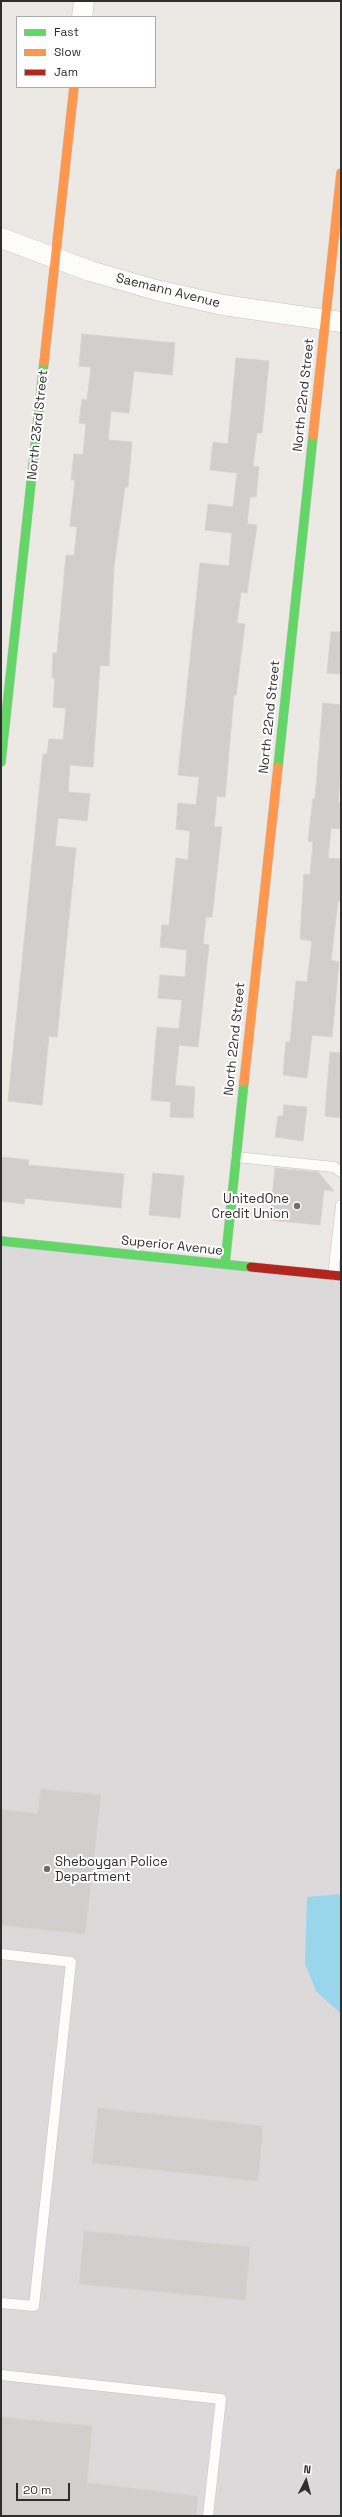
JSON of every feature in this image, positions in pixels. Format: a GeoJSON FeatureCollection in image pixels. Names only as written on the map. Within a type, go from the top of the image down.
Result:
{"type":"FeatureCollection","features":[{"type":"Feature","properties":{"kind":"street"},"geometry":{"type":"LineString","coordinates":[[82,16],[84,1]]}},
{"type":"Feature","properties":{"kind":"street","name":"North 23rd Street"},"geometry":{"type":"LineString","coordinates":[[1,762],[54,258],[74,88]]}},
{"type":"Feature","properties":{"kind":"street","name":"North 22nd Street"},"geometry":{"type":"LineString","coordinates":[[225,1264],[236,1157],[333,321],[341,173]]}},
{"type":"Feature","properties":{"kind":"street","name":"Saemann Avenue"},"geometry":{"type":"LineString","coordinates":[[1,238],[54,258],[156,290],[230,307],[333,321]]}},
{"type":"Feature","properties":{"kind":"street","name":"Superior Avenue"},"geometry":{"type":"LineString","coordinates":[[1,1241],[337,1276]]}},
{"type":"Feature","properties":{"kind":"lane"},"geometry":{"type":"LineString","coordinates":[[236,1157],[334,1167],[341,1172]]}},
{"type":"Feature","properties":{"kind":"lane"},"geometry":{"type":"LineString","coordinates":[[337,1276],[341,1206]]}},
{"type":"Feature","properties":{"kind":"lane"},"geometry":{"type":"LineString","coordinates":[[1,1954],[71,1962],[34,2306],[1,2303]]}},
{"type":"Feature","properties":{"kind":"lane"},"geometry":{"type":"LineString","coordinates":[[1,2375],[221,2399],[208,2516]]}},
{"type":"Feature","properties":{"kind":"shaded area"},"geometry":{"type":"Polygon","coordinates":[[[1,1241],[341,1276],[341,2516],[1,2516],[1,1241]]]}},
{"type":"Feature","properties":{"kind":"water"},"geometry":{"type":"Polygon","coordinates":[[[341,1894],[341,2014],[316,1991],[305,1964],[307,1897],[341,1894]]]}},
{"type":"Feature","properties":{"kind":"building"},"geometry":{"type":"Polygon","coordinates":[[[82,334],[175,343],[172,375],[134,371],[129,413],[111,411],[108,440],[132,442],[128,487],[125,487],[114,567],[109,666],[100,665],[93,767],[70,765],[68,792],[90,794],[87,821],[58,818],[55,846],[76,848],[57,1037],[49,1036],[42,1105],[8,1101],[43,754],[47,754],[49,739],[63,740],[66,708],[53,707],[55,678],[52,678],[53,653],[57,653],[66,555],[74,556],[77,527],[70,526],[75,480],[71,480],[74,454],[83,455],[86,424],[79,423],[82,399],[87,400],[91,367],[79,366],[82,334]]]}},
{"type":"Feature","properties":{"kind":"building"},"geometry":{"type":"Polygon","coordinates":[[[236,358],[269,361],[262,433],[257,433],[253,466],[259,467],[256,497],[250,497],[247,524],[257,525],[247,593],[241,592],[237,623],[245,624],[236,695],[234,695],[225,797],[217,796],[214,827],[222,827],[212,917],[206,917],[203,944],[209,945],[198,1047],[179,1045],[175,1085],[195,1087],[193,1118],[170,1117],[171,1102],[151,1100],[157,1027],[179,1029],[182,1000],[158,998],[160,975],[185,977],[187,950],[160,947],[162,925],[169,925],[176,858],[188,860],[190,831],[176,829],[178,803],[196,805],[199,777],[178,775],[200,563],[229,566],[232,533],[205,530],[208,504],[233,507],[237,473],[210,470],[213,442],[228,444],[236,358]]]}},
{"type":"Feature","properties":{"kind":"building"},"geometry":{"type":"Polygon","coordinates":[[[331,632],[341,632],[341,674],[327,673],[331,632]]]}},
{"type":"Feature","properties":{"kind":"building"},"geometry":{"type":"Polygon","coordinates":[[[323,703],[341,705],[341,769],[338,802],[341,802],[341,829],[331,828],[328,858],[341,859],[341,901],[338,901],[331,960],[339,962],[332,1037],[312,1035],[307,1078],[283,1075],[286,1042],[290,1042],[296,981],[307,982],[312,941],[300,939],[304,874],[310,875],[313,842],[308,841],[313,799],[315,799],[323,703]]]}},
{"type":"Feature","properties":{"kind":"building"},"geometry":{"type":"Polygon","coordinates":[[[330,1052],[341,1053],[341,1118],[325,1116],[330,1052]]]}},
{"type":"Feature","properties":{"kind":"building"},"geometry":{"type":"Polygon","coordinates":[[[284,1105],[307,1107],[303,1141],[275,1137],[278,1116],[283,1116],[284,1105]]]}},
{"type":"Feature","properties":{"kind":"building"},"geometry":{"type":"Polygon","coordinates":[[[1,1157],[29,1160],[28,1165],[124,1174],[121,1208],[25,1198],[24,1204],[1,1201],[1,1157]]]}},
{"type":"Feature","properties":{"kind":"building","name":"UnitedOne Credit Union"},"geometry":{"type":"Polygon","coordinates":[[[275,1168],[318,1172],[334,1191],[324,1190],[320,1225],[270,1220],[275,1168]]]}},
{"type":"Feature","properties":{"kind":"building"},"geometry":{"type":"Polygon","coordinates":[[[153,1173],[184,1176],[180,1218],[149,1215],[153,1173]]]}},
{"type":"Feature","properties":{"kind":"building","name":"Sheboygan Police Department"},"geometry":{"type":"Polygon","coordinates":[[[41,1789],[101,1795],[85,1934],[1,1925],[1,1809],[38,1814],[41,1789]]]}},
{"type":"Feature","properties":{"kind":"building"},"geometry":{"type":"Polygon","coordinates":[[[98,2108],[263,2126],[258,2181],[92,2163],[98,2108]]]}},
{"type":"Feature","properties":{"kind":"building"},"geometry":{"type":"Polygon","coordinates":[[[84,2231],[250,2247],[245,2300],[79,2284],[84,2231]]]}},
{"type":"Feature","properties":{"kind":"building"},"geometry":{"type":"Polygon","coordinates":[[[1,2417],[92,2426],[87,2483],[198,2496],[196,2516],[1,2516],[1,2417]]]}},
{"type":"Feature","properties":{"kind":"traffic: fast"},"geometry":{"type":"LineString","coordinates":[[1,762],[44,362]]}},
{"type":"Feature","properties":{"kind":"traffic: fast"},"geometry":{"type":"LineString","coordinates":[[278,767],[313,436]]}},
{"type":"Feature","properties":{"kind":"traffic: fast"},"geometry":{"type":"LineString","coordinates":[[225,1264],[244,1082]]}},
{"type":"Feature","properties":{"kind":"traffic: fast"},"geometry":{"type":"LineString","coordinates":[[1,1241],[251,1267]]}},
{"type":"Feature","properties":{"kind":"traffic: slow"},"geometry":{"type":"LineString","coordinates":[[44,362],[74,88]]}},
{"type":"Feature","properties":{"kind":"traffic: slow"},"geometry":{"type":"LineString","coordinates":[[313,436],[341,173]]}},
{"type":"Feature","properties":{"kind":"traffic: slow"},"geometry":{"type":"LineString","coordinates":[[244,1082],[278,767]]}},
{"type":"Feature","properties":{"kind":"traffic: jam"},"geometry":{"type":"LineString","coordinates":[[251,1267],[341,1276]]}},
{"type":"Feature","properties":{"kind":"place","name":"UnitedOne Credit Union"},"geometry":{"type":"Point","coordinates":[297,1206]}},
{"type":"Feature","properties":{"kind":"place","name":"Sheboygan Police Department"},"geometry":{"type":"Point","coordinates":[47,1869]}}]}
